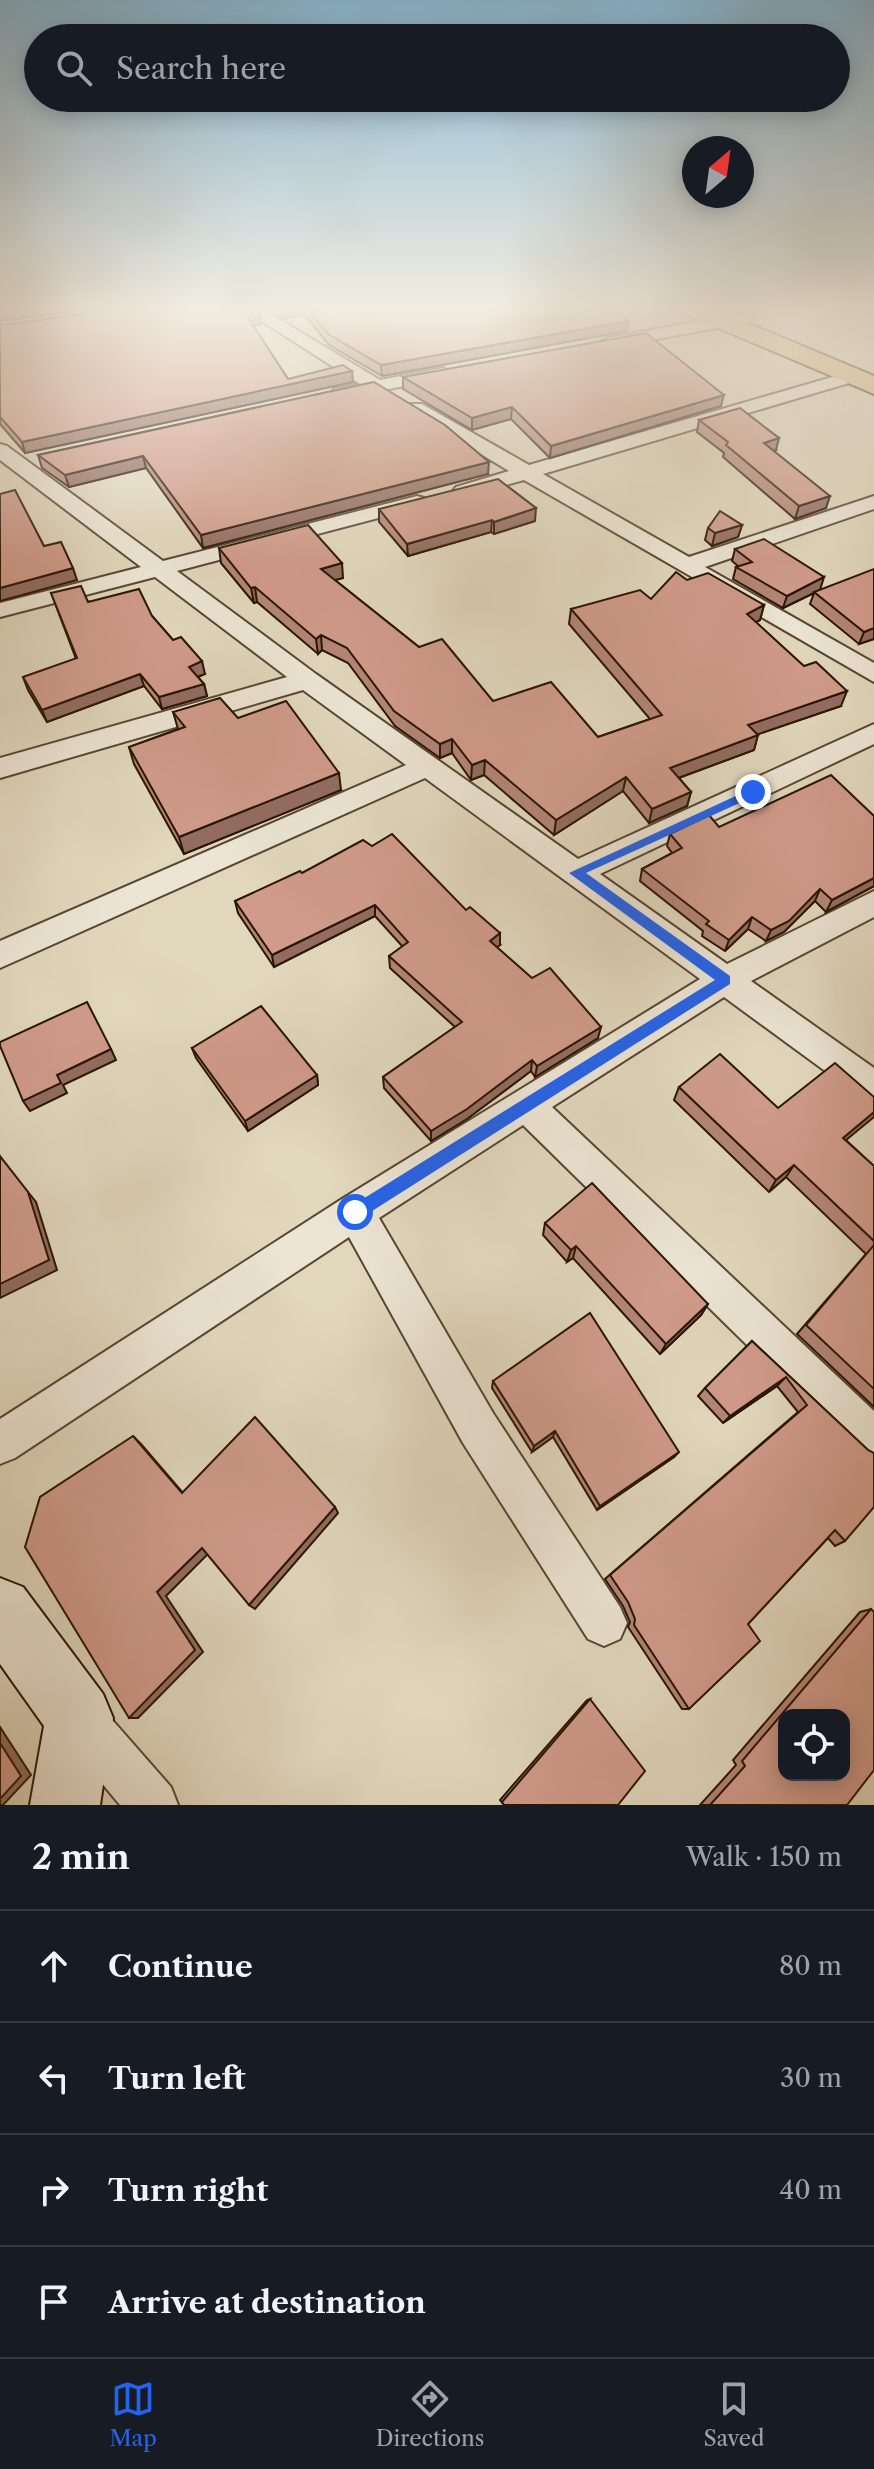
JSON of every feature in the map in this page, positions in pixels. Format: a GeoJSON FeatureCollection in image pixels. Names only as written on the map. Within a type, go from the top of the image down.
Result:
{"type":"FeatureCollection","features":[{"type":"Feature","properties":{"kind":"street"},"geometry":{"type":"LineString","coordinates":[[314,399],[340,393]]}},
{"type":"Feature","properties":{"kind":"street"},"geometry":{"type":"LineString","coordinates":[[390,393],[874,674]]}},
{"type":"Feature","properties":{"kind":"street"},"geometry":{"type":"LineString","coordinates":[[0,610],[527,474],[813,393]]}},
{"type":"Feature","properties":{"kind":"street"},"geometry":{"type":"LineString","coordinates":[[6,460],[50,457]]}},
{"type":"Feature","properties":{"kind":"street"},"geometry":{"type":"LineString","coordinates":[[6,460],[161,568],[307,680],[874,1087]]}},
{"type":"Feature","properties":{"kind":"street"},"geometry":{"type":"LineString","coordinates":[[688,565],[874,502]]}},
{"type":"Feature","properties":{"kind":"street"},"geometry":{"type":"LineString","coordinates":[[0,768],[307,680]]}},
{"type":"Feature","properties":{"kind":"street"},"geometry":{"type":"LineString","coordinates":[[575,873],[874,733]]}},
{"type":"Feature","properties":{"kind":"street"},"geometry":{"type":"LineString","coordinates":[[4,945],[428,766]]}},
{"type":"Feature","properties":{"kind":"street"},"geometry":{"type":"LineString","coordinates":[[0,1443],[355,1212],[725,980],[874,903]]}},
{"type":"Feature","properties":{"kind":"street"},"geometry":{"type":"LineString","coordinates":[[527,1106],[874,1440]]}},
{"type":"Feature","properties":{"kind":"street"},"geometry":{"type":"LineString","coordinates":[[355,1212],[478,1428],[604,1623]]}},
{"type":"Feature","properties":{"kind":"street"},"geometry":{"type":"LineString","coordinates":[[0,1610],[79,1718],[153,1805]]}},
{"type":"Feature","properties":{"kind":"street"},"geometry":{"type":"LineString","coordinates":[[65,1805],[79,1718]]}},
{"type":"Feature","properties":{"kind":"building"},"geometry":{"type":"Polygon","coordinates":[[[0,393],[249,393],[22,442],[0,417],[0,393]]]}},
{"type":"Feature","properties":{"kind":"building"},"geometry":{"type":"Polygon","coordinates":[[[322,393],[393,393],[445,425],[489,462],[201,535],[143,456],[65,475],[38,455],[322,393]]]}},
{"type":"Feature","properties":{"kind":"building"},"geometry":{"type":"Polygon","coordinates":[[[430,393],[724,395],[551,446],[512,407],[472,418],[430,393]]]}},
{"type":"Feature","properties":{"kind":"building"},"geometry":{"type":"Polygon","coordinates":[[[740,408],[779,438],[764,443],[830,496],[799,506],[699,420],[740,408]]]}},
{"type":"Feature","properties":{"kind":"building"},"geometry":{"type":"Polygon","coordinates":[[[498,479],[536,508],[407,544],[379,509],[498,479]]]}},
{"type":"Feature","properties":{"kind":"building"},"geometry":{"type":"Polygon","coordinates":[[[15,490],[44,546],[61,542],[73,568],[0,588],[0,494],[15,490]]]}},
{"type":"Feature","properties":{"kind":"building"},"geometry":{"type":"Polygon","coordinates":[[[720,511],[742,525],[715,533],[708,528],[720,511]]]}},
{"type":"Feature","properties":{"kind":"building"},"geometry":{"type":"Polygon","coordinates":[[[308,525],[342,563],[321,569],[419,647],[442,639],[493,701],[551,682],[598,737],[662,715],[571,609],[640,590],[651,599],[676,572],[687,580],[708,573],[764,605],[747,614],[804,666],[816,662],[847,691],[748,725],[758,735],[670,768],[691,792],[652,809],[626,777],[556,820],[485,760],[472,765],[452,739],[440,744],[394,711],[347,648],[321,635],[316,639],[255,587],[251,588],[219,548],[308,525]]]}},
{"type":"Feature","properties":{"kind":"building"},"geometry":{"type":"Polygon","coordinates":[[[764,539],[824,577],[787,596],[736,567],[752,562],[735,549],[764,539]]]}},
{"type":"Feature","properties":{"kind":"building"},"geometry":{"type":"Polygon","coordinates":[[[874,569],[874,628],[864,632],[814,592],[874,569]]]}},
{"type":"Feature","properties":{"kind":"building"},"geometry":{"type":"Polygon","coordinates":[[[81,586],[88,602],[139,589],[152,616],[173,640],[181,637],[202,661],[189,667],[204,684],[159,697],[140,674],[42,710],[23,677],[77,658],[51,593],[81,586]]]}},
{"type":"Feature","properties":{"kind":"building"},"geometry":{"type":"Polygon","coordinates":[[[220,698],[238,718],[286,701],[339,773],[179,837],[129,747],[185,727],[173,712],[220,698]]]}},
{"type":"Feature","properties":{"kind":"building"},"geometry":{"type":"Polygon","coordinates":[[[831,775],[874,816],[874,878],[832,900],[820,889],[789,921],[771,930],[752,917],[729,940],[642,869],[682,848],[670,834],[709,815],[719,827],[831,775]]]}},
{"type":"Feature","properties":{"kind":"building"},"geometry":{"type":"Polygon","coordinates":[[[392,834],[466,910],[470,907],[500,933],[490,941],[532,978],[550,968],[601,1027],[537,1066],[532,1060],[467,1109],[431,1131],[383,1077],[462,1022],[389,956],[408,942],[375,905],[272,955],[235,901],[300,871],[302,873],[363,840],[372,846],[392,834]]]}},
{"type":"Feature","properties":{"kind":"building"},"geometry":{"type":"Polygon","coordinates":[[[87,1002],[111,1049],[57,1075],[61,1083],[23,1101],[0,1042],[87,1002]]]}},
{"type":"Feature","properties":{"kind":"building"},"geometry":{"type":"Polygon","coordinates":[[[261,1006],[317,1075],[245,1121],[192,1048],[261,1006]]]}},
{"type":"Feature","properties":{"kind":"building"},"geometry":{"type":"Polygon","coordinates":[[[720,1054],[778,1108],[835,1063],[874,1097],[874,1112],[843,1138],[874,1166],[874,1241],[794,1165],[776,1180],[679,1087],[720,1054]]]}},
{"type":"Feature","properties":{"kind":"building"},"geometry":{"type":"Polygon","coordinates":[[[0,1156],[28,1192],[49,1260],[0,1284],[0,1156]]]}},
{"type":"Feature","properties":{"kind":"building"},"geometry":{"type":"Polygon","coordinates":[[[592,1183],[708,1304],[666,1344],[576,1246],[571,1250],[545,1223],[592,1183]]]}},
{"type":"Feature","properties":{"kind":"building"},"geometry":{"type":"Polygon","coordinates":[[[874,1245],[874,1389],[806,1325],[874,1245]]]}},
{"type":"Feature","properties":{"kind":"building"},"geometry":{"type":"Polygon","coordinates":[[[590,1313],[679,1452],[600,1506],[555,1431],[534,1446],[493,1381],[590,1313]]]}},
{"type":"Feature","properties":{"kind":"building"},"geometry":{"type":"Polygon","coordinates":[[[752,1341],[874,1453],[874,1507],[845,1541],[835,1530],[748,1624],[760,1641],[689,1709],[634,1625],[635,1619],[628,1602],[610,1575],[807,1405],[786,1377],[730,1416],[705,1388],[752,1341]]]}},
{"type":"Feature","properties":{"kind":"building"},"geometry":{"type":"Polygon","coordinates":[[[255,1417],[335,1507],[249,1605],[202,1548],[157,1592],[195,1650],[129,1718],[25,1547],[40,1497],[133,1436],[182,1493],[255,1417]]]}},
{"type":"Feature","properties":{"kind":"building"},"geometry":{"type":"Polygon","coordinates":[[[871,1609],[874,1612],[874,1770],[847,1805],[710,1805],[745,1766],[742,1761],[778,1719],[778,1781],[850,1781],[850,1709],[786,1709],[871,1609]]]}},
{"type":"Feature","properties":{"kind":"building"},"geometry":{"type":"Polygon","coordinates":[[[590,1699],[645,1771],[618,1805],[504,1805],[502,1802],[590,1699]]]}},
{"type":"Feature","properties":{"kind":"building"},"geometry":{"type":"Polygon","coordinates":[[[0,1743],[21,1776],[0,1799],[0,1743]]]}},
{"type":"Feature","properties":{"kind":"route"},"geometry":{"type":"LineString","coordinates":[[355,1212],[725,980],[575,873],[753,792]]}}]}
